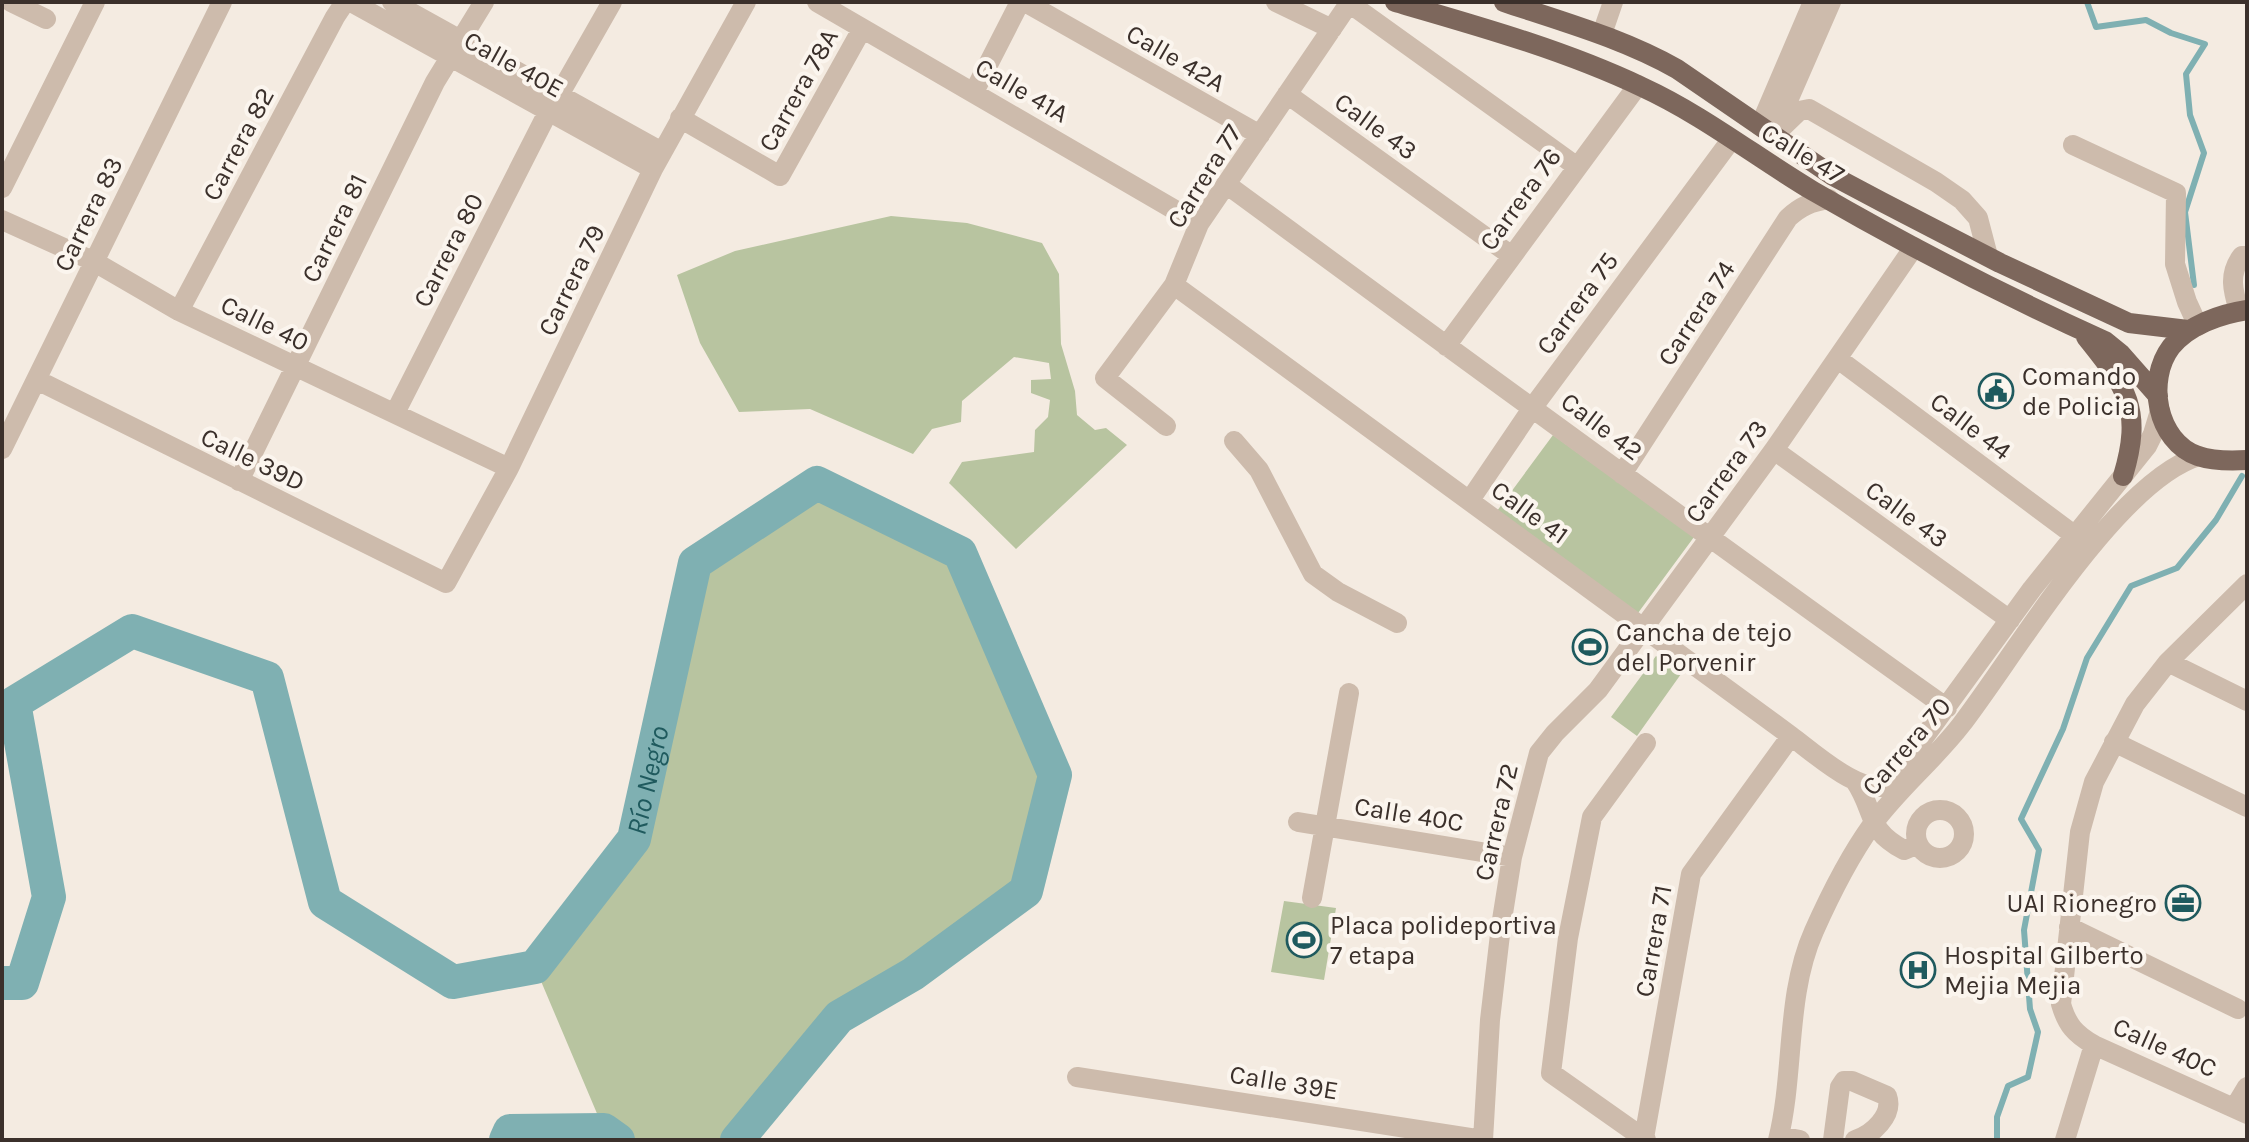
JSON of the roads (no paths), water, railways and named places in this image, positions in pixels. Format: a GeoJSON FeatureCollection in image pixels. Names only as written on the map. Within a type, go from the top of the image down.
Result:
{"type":"FeatureCollection","features":[{"type":"Feature","properties":{"kind":"main road","name":"Calle 47"},"geometry":{"type":"LineString","coordinates":[[1395,2],[1605,70],[1638,85],[1695,114],[1731,140],[1914,247],[2105,341],[2121,354],[2159,403],[2173,437],[2199,456]]}},
{"type":"Feature","properties":{"kind":"main road","name":"Calle 47"},"geometry":{"type":"LineString","coordinates":[[1504,2],[1532,7],[1651,55],[1677,69],[1833,176],[1988,256],[2129,323],[2143,327],[2193,328]]}},
{"type":"Feature","properties":{"kind":"main road"},"geometry":{"type":"LineString","coordinates":[[2159,403],[2159,371],[2172,345],[2193,328],[2243,311]]}},
{"type":"Feature","properties":{"kind":"main road"},"geometry":{"type":"LineString","coordinates":[[2081,330],[2117,377],[2127,396],[2133,421],[2132,447],[2123,476]]}},
{"type":"Feature","properties":{"kind":"main road"},"geometry":{"type":"LineString","coordinates":[[2199,456],[2247,460]]}},
{"type":"Feature","properties":{"kind":"street"},"geometry":{"type":"LineString","coordinates":[[11,2],[46,19]]}},
{"type":"Feature","properties":{"kind":"street"},"geometry":{"type":"LineString","coordinates":[[2,188],[95,2]]}},
{"type":"Feature","properties":{"kind":"street","name":"Carrera 83"},"geometry":{"type":"LineString","coordinates":[[2,449],[222,2]]}},
{"type":"Feature","properties":{"kind":"street","name":"Calle 40E"},"geometry":{"type":"LineString","coordinates":[[348,2],[450,59],[553,104],[658,161]]}},
{"type":"Feature","properties":{"kind":"street","name":"Carrera 82"},"geometry":{"type":"LineString","coordinates":[[179,311],[335,17],[348,2]]}},
{"type":"Feature","properties":{"kind":"street","name":"Calle 40E"},"geometry":{"type":"LineString","coordinates":[[392,2],[460,40],[553,104]]}},
{"type":"Feature","properties":{"kind":"street","name":"Carrera 81"},"geometry":{"type":"LineString","coordinates":[[239,481],[435,82],[484,2]]}},
{"type":"Feature","properties":{"kind":"street","name":"Carrera 80"},"geometry":{"type":"LineString","coordinates":[[395,413],[553,104],[612,2]]}},
{"type":"Feature","properties":{"kind":"street","name":"Carrera 79"},"geometry":{"type":"LineString","coordinates":[[446,583],[509,468],[680,118],[746,2]]}},
{"type":"Feature","properties":{"kind":"street","name":"Calle 41A"},"geometry":{"type":"LineString","coordinates":[[817,2],[1199,224]]}},
{"type":"Feature","properties":{"kind":"street"},"geometry":{"type":"LineString","coordinates":[[974,92],[1022,2]]}},
{"type":"Feature","properties":{"kind":"street","name":"Calle 42A"},"geometry":{"type":"LineString","coordinates":[[1022,2],[1260,135]]}},
{"type":"Feature","properties":{"kind":"street"},"geometry":{"type":"LineString","coordinates":[[1276,2],[1332,29]]}},
{"type":"Feature","properties":{"kind":"street"},"geometry":{"type":"LineString","coordinates":[[1349,2],[1576,166]]}},
{"type":"Feature","properties":{"kind":"street","name":"Carrera 77"},"geometry":{"type":"LineString","coordinates":[[1166,426],[1105,378],[1174,285],[1199,224],[1349,2]]}},
{"type":"Feature","properties":{"kind":"street"},"geometry":{"type":"LineString","coordinates":[[1602,34],[1611,2]]}},
{"type":"Feature","properties":{"kind":"street"},"geometry":{"type":"LineString","coordinates":[[1767,131],[1813,2]]}},
{"type":"Feature","properties":{"kind":"street"},"geometry":{"type":"LineString","coordinates":[[1767,131],[1831,2]]}},
{"type":"Feature","properties":{"kind":"street","name":"Carrera 78A"},"geometry":{"type":"LineString","coordinates":[[680,118],[780,176],[862,29]]}},
{"type":"Feature","properties":{"kind":"street","name":"Carrera 76"},"geometry":{"type":"LineString","coordinates":[[1446,346],[1638,85]]}},
{"type":"Feature","properties":{"kind":"street","name":"Calle 43"},"geometry":{"type":"LineString","coordinates":[[1287,94],[1512,256]]}},
{"type":"Feature","properties":{"kind":"street"},"geometry":{"type":"LineString","coordinates":[[1767,131],[1799,111],[1809,109],[1830,120],[1962,200],[1978,218],[1988,256]]}},
{"type":"Feature","properties":{"kind":"street","name":"Carrera 75"},"geometry":{"type":"LineString","coordinates":[[1470,500],[1533,407],[1731,140]]}},
{"type":"Feature","properties":{"kind":"street"},"geometry":{"type":"LineString","coordinates":[[2073,145],[2176,193],[2175,264],[2193,328]]}},
{"type":"Feature","properties":{"kind":"street","name":"Calle 42"},"geometry":{"type":"LineString","coordinates":[[1226,184],[1709,539],[1947,708]]}},
{"type":"Feature","properties":{"kind":"street","name":"Carrera 74"},"geometry":{"type":"LineString","coordinates":[[1622,474],[1788,218],[1811,202],[1829,199]]}},
{"type":"Feature","properties":{"kind":"street","name":"Calle 40"},"geometry":{"type":"LineString","coordinates":[[2,220],[93,261],[179,311],[509,468]]}},
{"type":"Feature","properties":{"kind":"street","name":"Carrera 73"},"geometry":{"type":"LineString","coordinates":[[1571,719],[1598,690],[1774,450],[1914,247]]}},
{"type":"Feature","properties":{"kind":"street"},"geometry":{"type":"LineString","coordinates":[[2243,311],[2232,284],[2233,272],[2242,256],[2247,256]]}},
{"type":"Feature","properties":{"kind":"street","name":"Calle 41"},"geometry":{"type":"LineString","coordinates":[[1174,285],[1855,781]]}},
{"type":"Feature","properties":{"kind":"street","name":"Calle 44"},"geometry":{"type":"LineString","coordinates":[[1838,359],[2074,535]]}},
{"type":"Feature","properties":{"kind":"street","name":"Calle 39D"},"geometry":{"type":"LineString","coordinates":[[37,380],[446,583]]}},
{"type":"Feature","properties":{"kind":"street","name":"Carrera 70"},"geometry":{"type":"LineString","coordinates":[[1855,781],[1876,789],[1890,784],[2010,620],[2153,434],[2159,403]]}},
{"type":"Feature","properties":{"kind":"street"},"geometry":{"type":"LineString","coordinates":[[1234,441],[1259,470],[1313,574],[1338,592],[1397,623]]}},
{"type":"Feature","properties":{"kind":"street","name":"Calle 43"},"geometry":{"type":"LineString","coordinates":[[1774,450],[2010,620]]}},
{"type":"Feature","properties":{"kind":"street","name":"Carrera 70"},"geometry":{"type":"LineString","coordinates":[[1779,1138],[1801,964],[1813,932],[1853,854],[1873,824],[1958,729],[2091,548],[2150,484],[2177,464],[2199,456]]}},
{"type":"Feature","properties":{"kind":"street"},"geometry":{"type":"LineString","coordinates":[[2238,1009],[2069,927],[2080,832],[2094,782],[2114,742],[2135,704],[2168,662],[2246,588]]}},
{"type":"Feature","properties":{"kind":"street"},"geometry":{"type":"LineString","coordinates":[[1621,658],[1653,648],[1673,650]]}},
{"type":"Feature","properties":{"kind":"street"},"geometry":{"type":"LineString","coordinates":[[2168,662],[2247,701]]}},
{"type":"Feature","properties":{"kind":"street"},"geometry":{"type":"LineString","coordinates":[[1312,898],[1349,693]]}},
{"type":"Feature","properties":{"kind":"street","name":"Carrera 72"},"geometry":{"type":"LineString","coordinates":[[1483,1140],[1490,1020],[1512,857],[1539,753],[1571,719]]}},
{"type":"Feature","properties":{"kind":"street","name":"Carrera 71"},"geometry":{"type":"LineString","coordinates":[[1645,1139],[1691,874],[1791,736]]}},
{"type":"Feature","properties":{"kind":"street"},"geometry":{"type":"LineString","coordinates":[[2114,742],[2247,807]]}},
{"type":"Feature","properties":{"kind":"street"},"geometry":{"type":"LineString","coordinates":[[1645,1139],[1551,1073],[1568,938],[1592,817],[1646,743]]}},
{"type":"Feature","properties":{"kind":"street"},"geometry":{"type":"LineString","coordinates":[[1855,781],[1873,824],[1891,843],[1904,850],[1918,844]]}},
{"type":"Feature","properties":{"kind":"street","name":"Calle 40C"},"geometry":{"type":"LineString","coordinates":[[1298,822],[1512,857]]}},
{"type":"Feature","properties":{"kind":"street","name":"Calle 40C"},"geometry":{"type":"LineString","coordinates":[[2069,927],[2061,1004],[2066,1022],[2078,1035],[2241,1110]]}},
{"type":"Feature","properties":{"kind":"street"},"geometry":{"type":"LineString","coordinates":[[2065,1140],[2094,1045]]}},
{"type":"Feature","properties":{"kind":"street","name":"Calle 39E"},"geometry":{"type":"LineString","coordinates":[[1077,1077],[1483,1140]]}},
{"type":"Feature","properties":{"kind":"street"},"geometry":{"type":"LineString","coordinates":[[1833,1140],[1840,1087],[1844,1081],[1852,1081],[1887,1096],[1890,1102],[1888,1112],[1874,1129],[1855,1140]]}},
{"type":"Feature","properties":{"kind":"street"},"geometry":{"type":"LineString","coordinates":[[2241,1110],[2247,1087]]}},
{"type":"Feature","properties":{"kind":"street"},"geometry":{"type":"LineString","coordinates":[[1779,1138],[1800,1140]]}},
{"type":"Feature","properties":{"kind":"waterway"},"geometry":{"type":"LineString","coordinates":[[2087,2],[2096,27],[2146,20],[2171,33],[2205,44],[2186,74],[2190,115],[2204,153],[2185,212],[2194,285]]}},
{"type":"Feature","properties":{"kind":"waterway"},"geometry":{"type":"LineString","coordinates":[[1997,1140],[1997,1117],[2008,1086],[2028,1077],[2038,1032],[2030,1009],[2024,930],[2039,850],[2021,819],[2063,729],[2087,658],[2131,586],[2177,568],[2216,520],[2242,476]]}},
{"type":"Feature","properties":{"kind":"waterway","name":"Río Negro"},"geometry":{"type":"LineString","coordinates":[[2,983],[22,983],[49,897],[14,703],[132,631],[267,678],[325,902],[453,982],[535,967],[634,839],[695,563],[817,483],[960,553],[1055,775],[1026,891],[913,974],[839,1017],[737,1140]]}},
{"type":"Feature","properties":{"kind":"waterway","name":"Río Negro"},"geometry":{"type":"LineString","coordinates":[[506,1140],[510,1131],[604,1130],[618,1140]]}},
{"type":"Feature","properties":{"kind":"place","name":"Comando de Policia"},"geometry":{"type":"Point","coordinates":[1996,391]}},
{"type":"Feature","properties":{"kind":"place","name":"Cancha de tejo del Porvenir"},"geometry":{"type":"Point","coordinates":[1590,647]}},
{"type":"Feature","properties":{"kind":"place","name":"UAI Rionegro"},"geometry":{"type":"Point","coordinates":[2183,903]}},
{"type":"Feature","properties":{"kind":"place","name":"Placa polideportiva 7 etapa"},"geometry":{"type":"Point","coordinates":[1304,940]}},
{"type":"Feature","properties":{"kind":"place","name":"Hospital Gilberto Mejia Mejia"},"geometry":{"type":"Point","coordinates":[1918,970]}}]}
